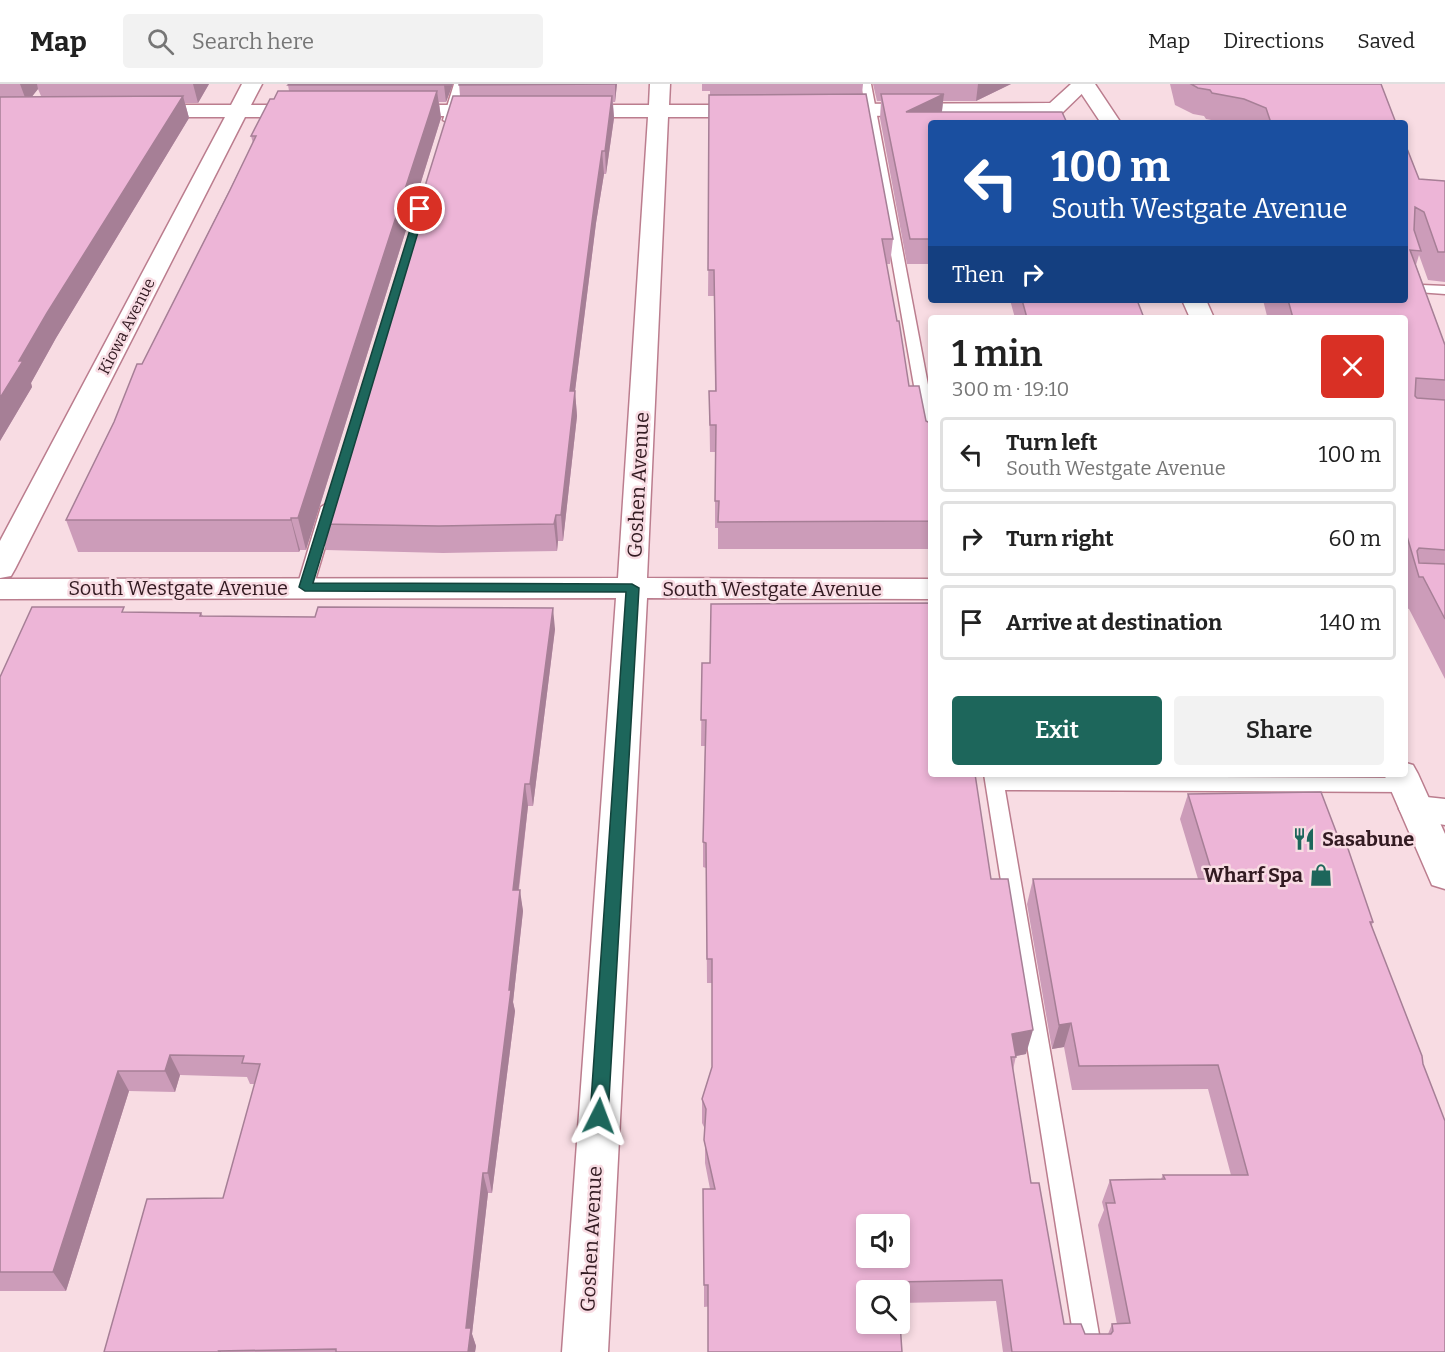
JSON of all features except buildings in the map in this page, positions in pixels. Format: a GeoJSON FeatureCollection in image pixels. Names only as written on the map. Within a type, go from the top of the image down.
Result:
{"type":"FeatureCollection","features":[{"type":"Feature","properties":{"kind":"street","name":"Kiowa Avenue"},"geometry":{"type":"LineString","coordinates":[[0,569],[252,84]]}},
{"type":"Feature","properties":{"kind":"street"},"geometry":{"type":"LineString","coordinates":[[803,110],[1055,109],[1084,84],[1109,120]]}},
{"type":"Feature","properties":{"kind":"street"},"geometry":{"type":"LineString","coordinates":[[556,111],[659,98],[769,111]]}},
{"type":"Feature","properties":{"kind":"street","name":"Goshen Avenue"},"geometry":{"type":"LineString","coordinates":[[585,1352],[632,588],[659,98]]}},
{"type":"Feature","properties":{"kind":"street"},"geometry":{"type":"LineString","coordinates":[[123,111],[331,111]]}},
{"type":"Feature","properties":{"kind":"street"},"geometry":{"type":"LineString","coordinates":[[379,111],[509,111]]}},
{"type":"Feature","properties":{"kind":"street","name":"South Westgate Avenue"},"geometry":{"type":"LineString","coordinates":[[0,589],[305,587],[928,589]]}},
{"type":"Feature","properties":{"kind":"street"},"geometry":{"type":"LineString","coordinates":[[1417,795],[1445,875]]}},
{"type":"Feature","properties":{"kind":"lane"},"geometry":{"type":"LineString","coordinates":[[444,132],[459,84]]}},
{"type":"Feature","properties":{"kind":"lane"},"geometry":{"type":"LineString","coordinates":[[866,84],[928,426]]}},
{"type":"Feature","properties":{"kind":"lane"},"geometry":{"type":"LineString","coordinates":[[1422,289],[1445,290]]}},
{"type":"Feature","properties":{"kind":"lane"},"geometry":{"type":"LineString","coordinates":[[305,587],[333,495]]}},
{"type":"Feature","properties":{"kind":"lane"},"geometry":{"type":"LineString","coordinates":[[1089,1352],[994,779],[1417,795]]}},
{"type":"Feature","properties":{"kind":"place","name":"Sasabune"},"geometry":{"type":"Point","coordinates":[1304,839]}},
{"type":"Feature","properties":{"kind":"place","name":"Wharf Spa"},"geometry":{"type":"Point","coordinates":[1321,875]}},
{"type":"Feature","properties":{"kind":"route"},"geometry":{"type":"LineString","coordinates":[[420,209],[305,587],[632,588],[599,1116]]}}]}
